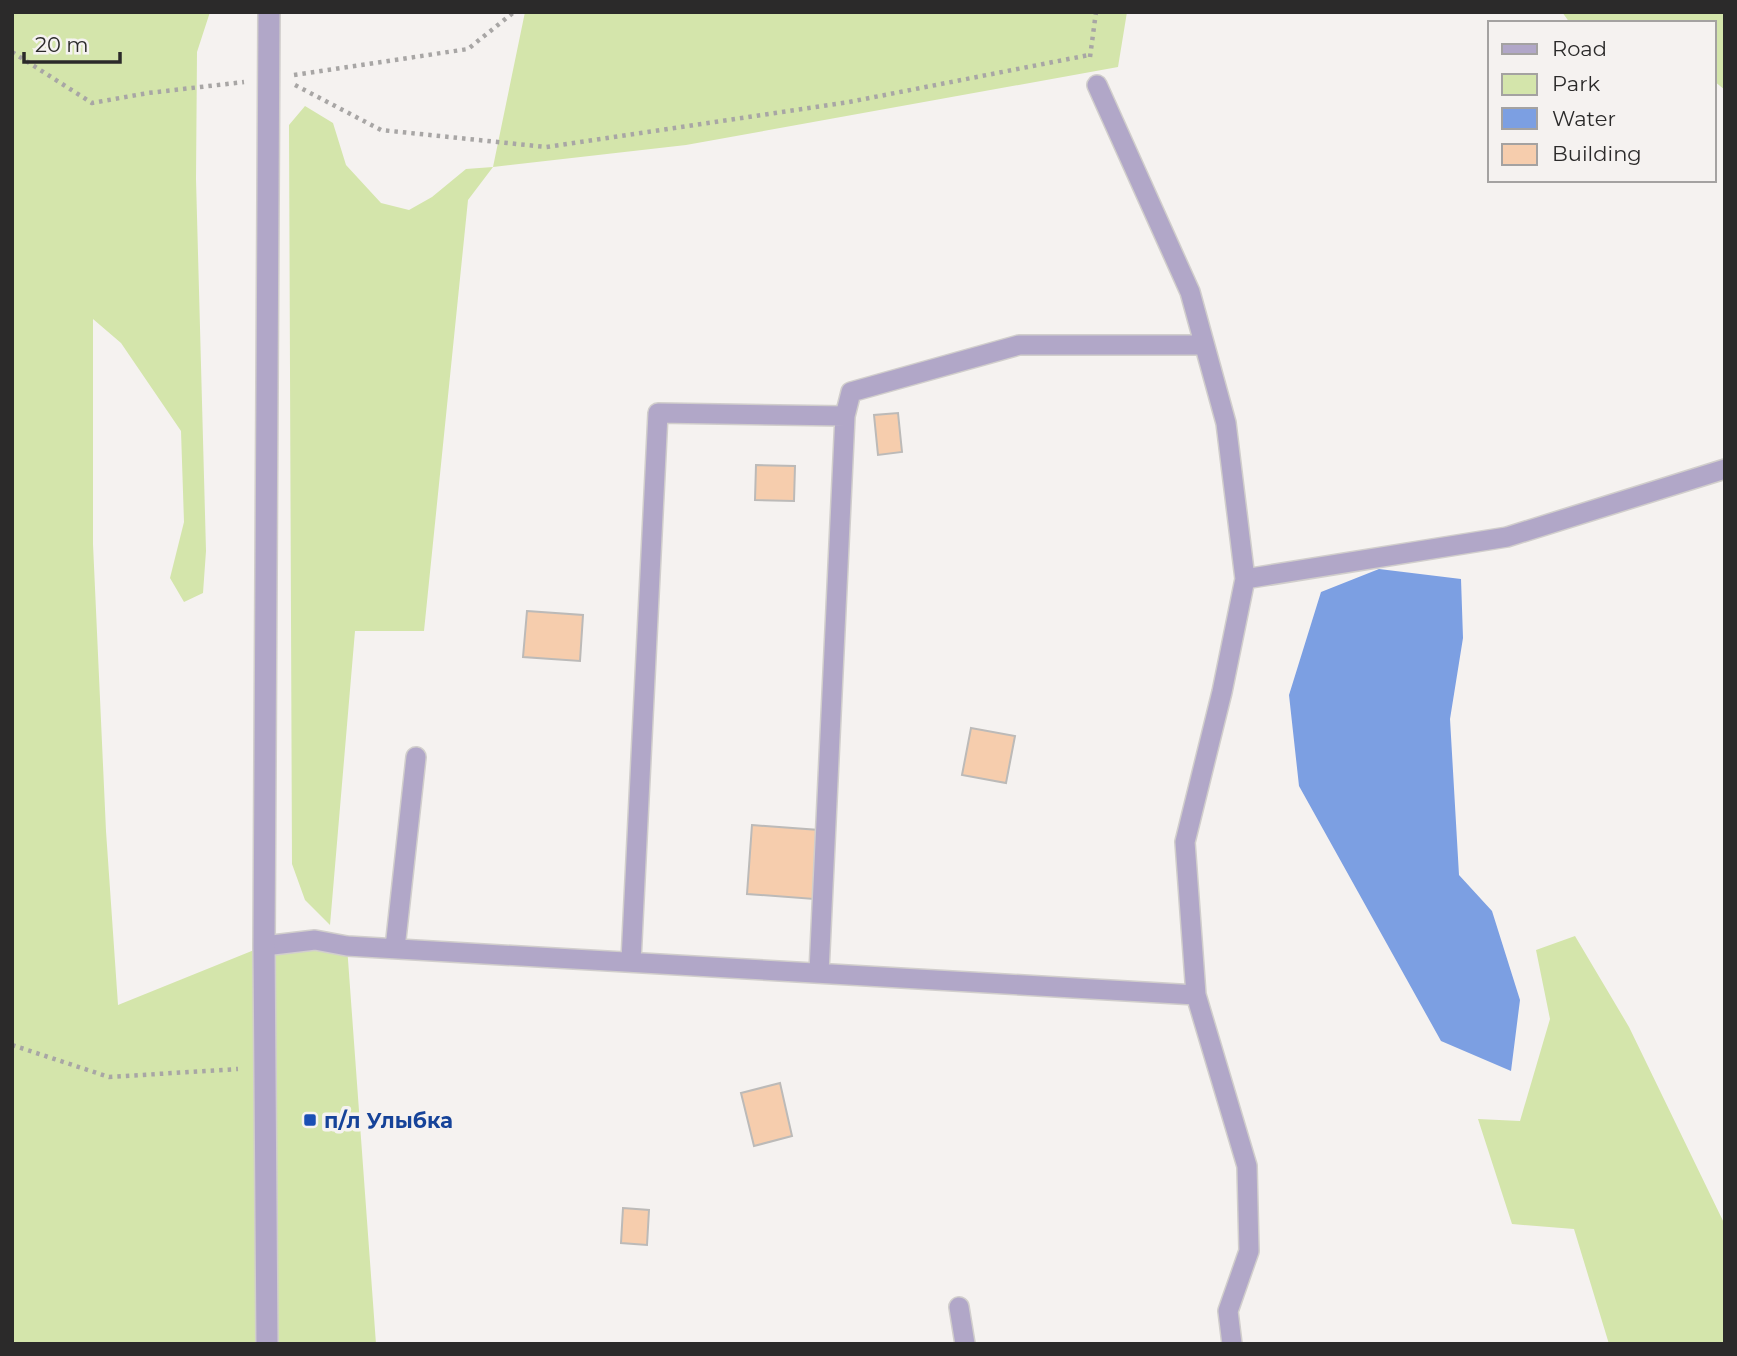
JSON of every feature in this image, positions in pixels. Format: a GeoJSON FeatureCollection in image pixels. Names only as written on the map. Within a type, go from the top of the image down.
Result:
{"type":"FeatureCollection","features":[{"type":"Feature","properties":{"kind":"street"},"geometry":{"type":"LineString","coordinates":[[267,1344],[264,947],[269,12]]}},
{"type":"Feature","properties":{"kind":"lane"},"geometry":{"type":"LineString","coordinates":[[1097,85],[1190,292],[1226,423],[1245,579],[1222,692],[1185,842],[1196,995],[1247,1166],[1249,1251],[1228,1311],[1232,1344]]}},
{"type":"Feature","properties":{"kind":"lane"},"geometry":{"type":"LineString","coordinates":[[819,972],[845,416],[851,392],[1019,345],[1204,345]]}},
{"type":"Feature","properties":{"kind":"lane"},"geometry":{"type":"LineString","coordinates":[[631,961],[658,413],[845,416]]}},
{"type":"Feature","properties":{"kind":"lane"},"geometry":{"type":"LineString","coordinates":[[1245,579],[1507,537],[1725,469]]}},
{"type":"Feature","properties":{"kind":"lane"},"geometry":{"type":"LineString","coordinates":[[395,948],[416,757]]}},
{"type":"Feature","properties":{"kind":"lane"},"geometry":{"type":"LineString","coordinates":[[264,947],[315,940],[347,946],[1196,995]]}},
{"type":"Feature","properties":{"kind":"lane"},"geometry":{"type":"LineString","coordinates":[[959,1307],[965,1344]]}},
{"type":"Feature","properties":{"kind":"path"},"geometry":{"type":"LineString","coordinates":[[1096,12],[1089,55],[1097,85]]}},
{"type":"Feature","properties":{"kind":"path"},"geometry":{"type":"LineString","coordinates":[[269,39],[289,81],[381,130],[546,147],[849,102],[1089,55]]}},
{"type":"Feature","properties":{"kind":"path"},"geometry":{"type":"LineString","coordinates":[[12,1045],[108,1077],[267,1068]]}},
{"type":"Feature","properties":{"kind":"green space"},"geometry":{"type":"Polygon","coordinates":[[[12,12],[210,12],[197,52],[196,179],[206,551],[203,593],[184,602],[170,578],[184,522],[181,431],[121,343],[93,319],[93,544],[106,831],[118,1005],[264,946],[347,946],[376,1344],[12,1344],[12,12]]]}},
{"type":"Feature","properties":{"kind":"green space"},"geometry":{"type":"Polygon","coordinates":[[[525,12],[1127,12],[1118,67],[686,145],[493,167],[525,12]]]}},
{"type":"Feature","properties":{"kind":"green space"},"geometry":{"type":"Polygon","coordinates":[[[1562,12],[1725,12],[1725,90],[1716,83],[1716,21],[1569,21],[1562,12]]]}},
{"type":"Feature","properties":{"kind":"green space"},"geometry":{"type":"Polygon","coordinates":[[[305,106],[333,123],[346,165],[381,203],[409,210],[432,197],[466,169],[493,167],[468,200],[424,631],[355,631],[330,925],[305,900],[292,864],[289,125],[305,106]]]}},
{"type":"Feature","properties":{"kind":"green space"},"geometry":{"type":"Polygon","coordinates":[[[1575,936],[1629,1027],[1725,1225],[1725,1344],[1609,1344],[1574,1229],[1512,1224],[1478,1119],[1520,1121],[1550,1019],[1536,950],[1575,936]]]}},
{"type":"Feature","properties":{"kind":"water"},"geometry":{"type":"Polygon","coordinates":[[[1379,569],[1461,579],[1463,638],[1450,719],[1459,875],[1492,911],[1520,1000],[1511,1071],[1441,1041],[1299,786],[1289,695],[1321,592],[1379,569]]]}},
{"type":"Feature","properties":{"kind":"building"},"geometry":{"type":"Polygon","coordinates":[[[898,413],[902,452],[878,455],[874,415],[898,413]]]}},
{"type":"Feature","properties":{"kind":"building"},"geometry":{"type":"Polygon","coordinates":[[[756,465],[795,466],[794,501],[755,500],[756,465]]]}},
{"type":"Feature","properties":{"kind":"building"},"geometry":{"type":"Polygon","coordinates":[[[527,611],[583,615],[580,661],[523,657],[527,611]]]}},
{"type":"Feature","properties":{"kind":"building"},"geometry":{"type":"Polygon","coordinates":[[[971,728],[1015,736],[1006,783],[962,775],[971,728]]]}},
{"type":"Feature","properties":{"kind":"building"},"geometry":{"type":"Polygon","coordinates":[[[752,825],[819,830],[814,899],[747,894],[752,825]]]}},
{"type":"Feature","properties":{"kind":"building"},"geometry":{"type":"Polygon","coordinates":[[[780,1083],[792,1136],[754,1146],[741,1093],[780,1083]]]}},
{"type":"Feature","properties":{"kind":"building"},"geometry":{"type":"Polygon","coordinates":[[[623,1208],[649,1210],[647,1245],[621,1243],[623,1208]]]}},
{"type":"Feature","properties":{"kind":"place","name":"п/л Улыбка"},"geometry":{"type":"Point","coordinates":[310,1120]}}]}
